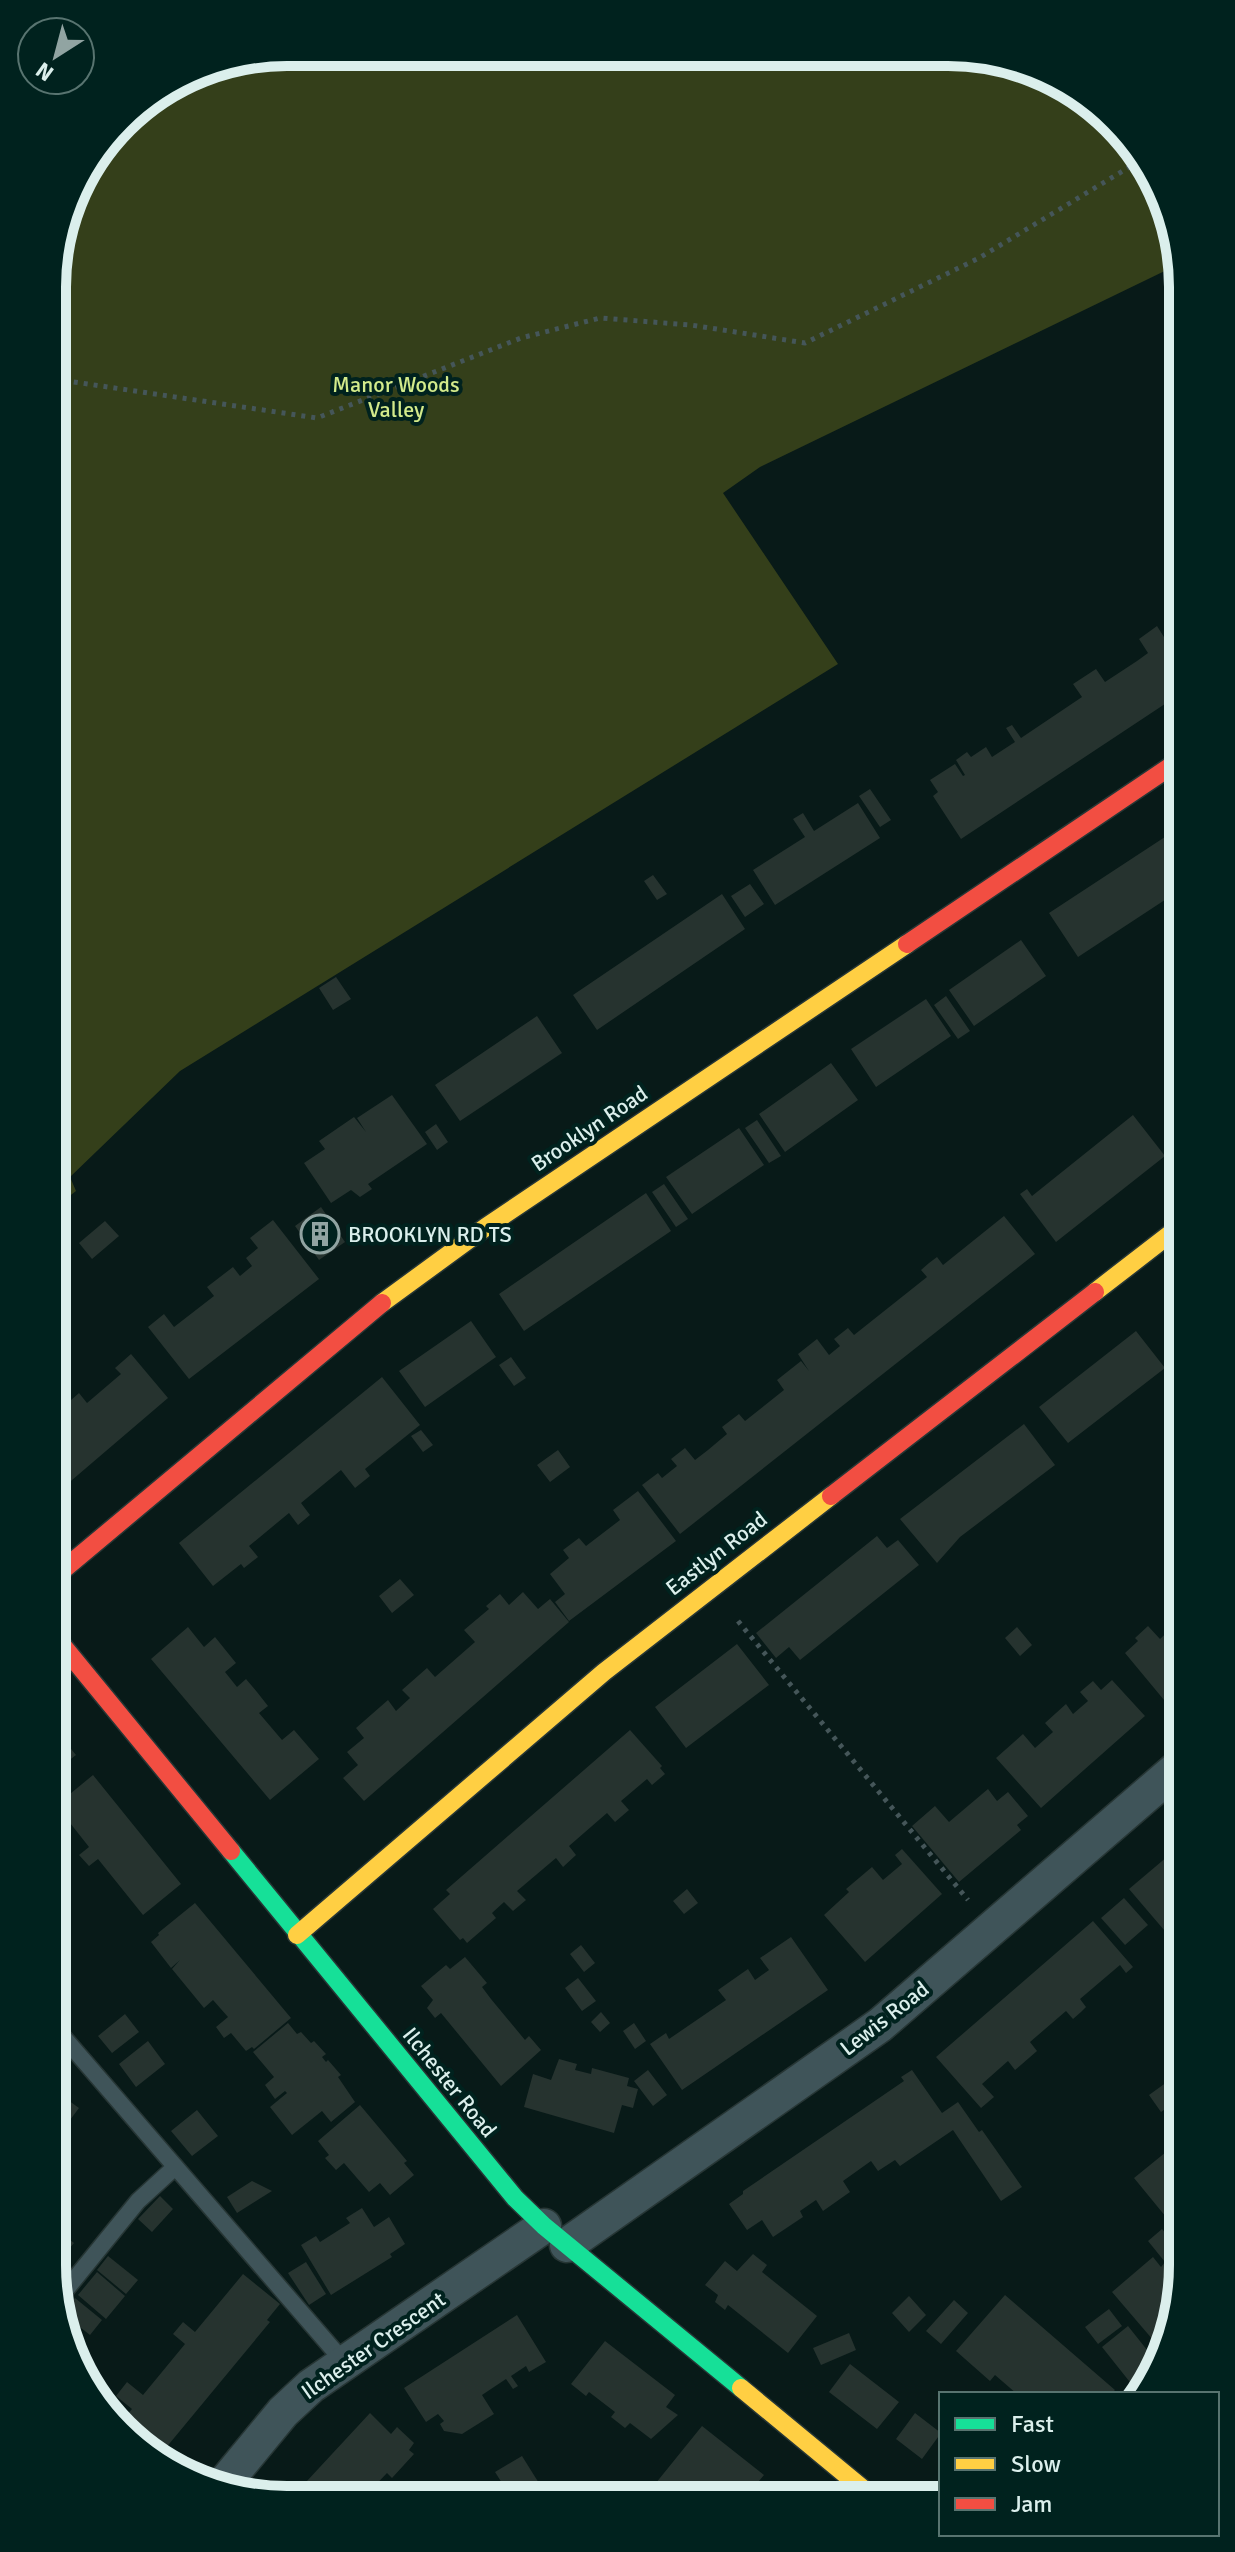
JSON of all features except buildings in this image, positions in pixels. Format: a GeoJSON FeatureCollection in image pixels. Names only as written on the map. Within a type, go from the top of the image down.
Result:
{"type":"FeatureCollection","features":[{"type":"Feature","properties":{"kind":"street","name":"Brooklyn Road"},"geometry":{"type":"LineString","coordinates":[[66,1567],[391,1295],[1169,767]]}},
{"type":"Feature","properties":{"kind":"street","name":"Eastlyn Road"},"geometry":{"type":"LineString","coordinates":[[297,1935],[604,1672],[1169,1235]]}},
{"type":"Feature","properties":{"kind":"street","name":"Ilchester Road"},"geometry":{"type":"LineString","coordinates":[[66,1650],[515,2198],[556,2236],[860,2486]]}},
{"type":"Feature","properties":{"kind":"street","name":"Lewis Road"},"geometry":{"type":"LineString","coordinates":[[556,2236],[880,2025],[1169,1775]]}},
{"type":"Feature","properties":{"kind":"street","name":"Ilchester Crescent"},"geometry":{"type":"LineString","coordinates":[[229,2478],[283,2412],[311,2386],[344,2362],[556,2236]]}},
{"type":"Feature","properties":{"kind":"lane"},"geometry":{"type":"LineString","coordinates":[[66,2040],[344,2362]]}},
{"type":"Feature","properties":{"kind":"lane"},"geometry":{"type":"LineString","coordinates":[[68,2288],[138,2201],[174,2168]]}},
{"type":"Feature","properties":{"kind":"path"},"geometry":{"type":"LineString","coordinates":[[66,381],[317,418],[521,338],[600,318],[691,325],[805,343],[979,258],[1132,165]]}},
{"type":"Feature","properties":{"kind":"path"},"geometry":{"type":"LineString","coordinates":[[711,1588],[991,1929]]}},
{"type":"Feature","properties":{"kind":"green space","name":"Manor Woods Valley"},"geometry":{"type":"Polygon","coordinates":[[[287,66],[948,66],[991,70],[1019,78],[1071,103],[1094,121],[1123,152],[1152,202],[1168,269],[760,467],[723,493],[838,664],[180,1071],[70,1177],[76,1191],[66,1199],[66,272],[83,202],[103,164],[121,141],[164,103],[189,89],[230,74],[287,66]]]}},
{"type":"Feature","properties":{"kind":"traffic: fast"},"geometry":{"type":"LineString","coordinates":[[231,1851],[515,2198],[544,2226],[741,2388]]}},
{"type":"Feature","properties":{"kind":"traffic: slow"},"geometry":{"type":"LineString","coordinates":[[382,1303],[486,1227],[907,944]]}},
{"type":"Feature","properties":{"kind":"traffic: slow"},"geometry":{"type":"LineString","coordinates":[[1095,1292],[1169,1235]]}},
{"type":"Feature","properties":{"kind":"traffic: slow"},"geometry":{"type":"LineString","coordinates":[[297,1935],[604,1672],[831,1496]]}},
{"type":"Feature","properties":{"kind":"traffic: slow"},"geometry":{"type":"LineString","coordinates":[[741,2388],[860,2486]]}},
{"type":"Feature","properties":{"kind":"traffic: jam"},"geometry":{"type":"LineString","coordinates":[[907,944],[1169,767]]}},
{"type":"Feature","properties":{"kind":"traffic: jam"},"geometry":{"type":"LineString","coordinates":[[831,1496],[1095,1292]]}},
{"type":"Feature","properties":{"kind":"traffic: jam"},"geometry":{"type":"LineString","coordinates":[[66,1567],[382,1303]]}},
{"type":"Feature","properties":{"kind":"traffic: jam"},"geometry":{"type":"LineString","coordinates":[[66,1650],[231,1851]]}},
{"type":"Feature","properties":{"kind":"place","name":"BROOKLYN RD TS"},"geometry":{"type":"Point","coordinates":[320,1234]}}]}
